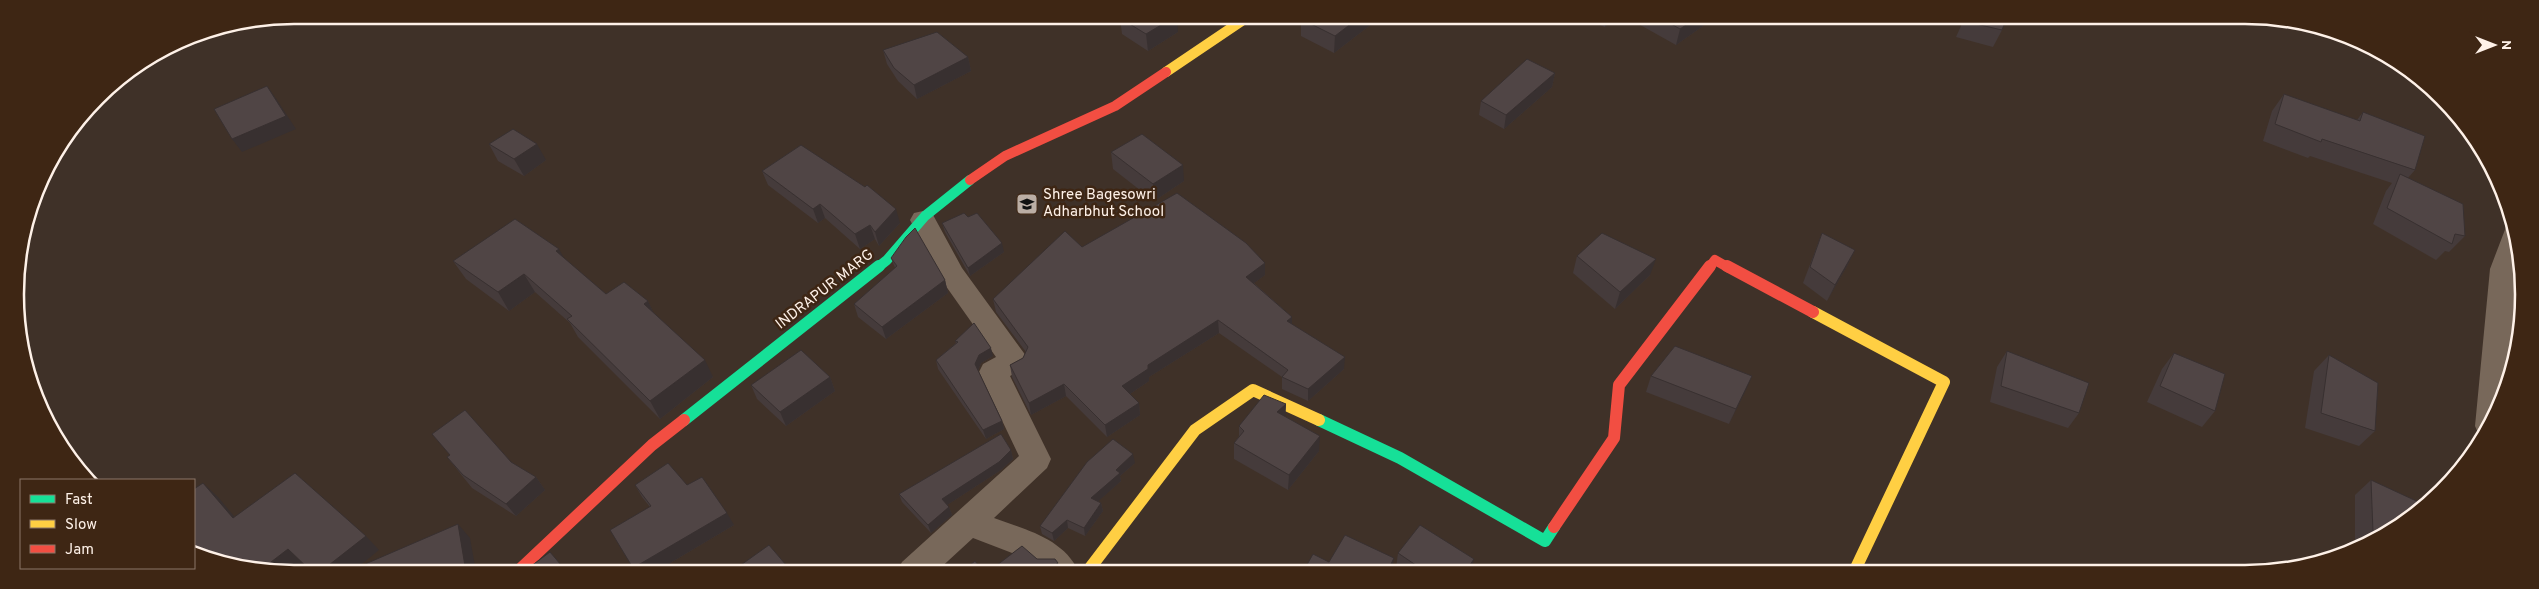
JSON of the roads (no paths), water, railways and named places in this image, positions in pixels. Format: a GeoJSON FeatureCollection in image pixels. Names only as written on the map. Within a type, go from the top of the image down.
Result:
{"type":"FeatureCollection","features":[{"type":"Feature","properties":{"kind":"street","name":"INDRAPUR MARG"},"geometry":{"type":"LineString","coordinates":[[524,565],[652,445],[887,260],[899,242],[954,191],[1005,156],[1115,106],[1237,24]]}},
{"type":"Feature","properties":{"kind":"street"},"geometry":{"type":"LineString","coordinates":[[921,565],[970,522],[1036,459],[992,372],[1015,360],[967,296],[928,234],[923,220]]}},
{"type":"Feature","properties":{"kind":"street"},"geometry":{"type":"LineString","coordinates":[[2492,404],[2504,269],[2511,247]]}},
{"type":"Feature","properties":{"kind":"street"},"geometry":{"type":"LineString","coordinates":[[1092,565],[1195,430],[1254,390],[1400,458],[1545,541],[1614,438],[1619,385],[1716,260],[1944,382],[1857,565]]}},
{"type":"Feature","properties":{"kind":"street"},"geometry":{"type":"LineString","coordinates":[[970,522],[1041,550],[1056,565]]}},
{"type":"Feature","properties":{"kind":"place","name":"Shree Bagesowri Adharbhut School"},"geometry":{"type":"Point","coordinates":[1027,204]}}]}
